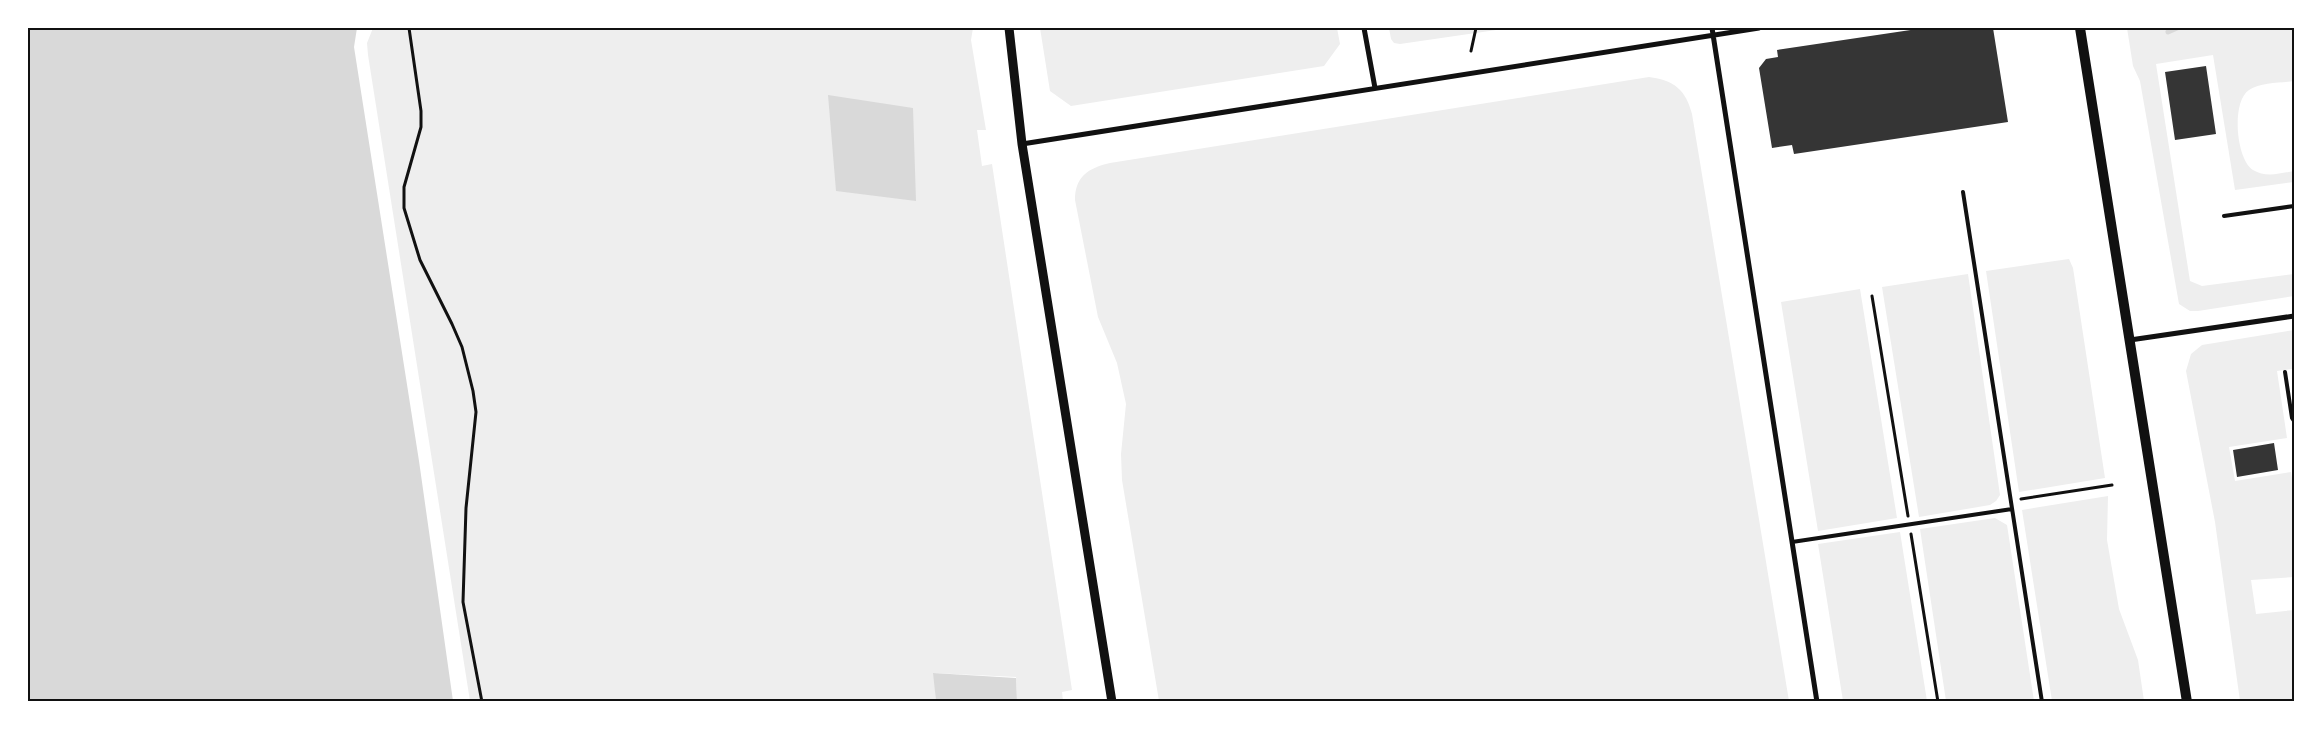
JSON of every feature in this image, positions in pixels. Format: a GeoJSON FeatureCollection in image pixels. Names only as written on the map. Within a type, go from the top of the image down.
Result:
{"type":"FeatureCollection","features":[{"type":"Feature","properties":{"kind":"main road"},"geometry":{"type":"LineString","coordinates":[[2080,28],[2186,702]]}},
{"type":"Feature","properties":{"kind":"street"},"geometry":{"type":"LineString","coordinates":[[1009,28],[1022,144],[1112,702]]}},
{"type":"Feature","properties":{"kind":"street"},"geometry":{"type":"LineString","coordinates":[[1364,28],[1375,88]]}},
{"type":"Feature","properties":{"kind":"street"},"geometry":{"type":"LineString","coordinates":[[1712,28],[1818,702]]}},
{"type":"Feature","properties":{"kind":"street"},"geometry":{"type":"LineString","coordinates":[[1022,144],[1759,28]]}},
{"type":"Feature","properties":{"kind":"street"},"geometry":{"type":"LineString","coordinates":[[2130,340],[2294,316]]}},
{"type":"Feature","properties":{"kind":"lane"},"geometry":{"type":"LineString","coordinates":[[1963,192],[2042,702]]}},
{"type":"Feature","properties":{"kind":"lane"},"geometry":{"type":"LineString","coordinates":[[2224,216],[2294,206]]}},
{"type":"Feature","properties":{"kind":"lane"},"geometry":{"type":"LineString","coordinates":[[2285,372],[2294,421]]}},
{"type":"Feature","properties":{"kind":"lane"},"geometry":{"type":"LineString","coordinates":[[1792,542],[2012,510]]}},
{"type":"Feature","properties":{"kind":"path"},"geometry":{"type":"LineString","coordinates":[[409,28],[421,111],[421,127],[404,187],[404,208],[420,260],[462,347],[476,412],[466,508],[464,602],[482,702]]}},
{"type":"Feature","properties":{"kind":"path"},"geometry":{"type":"LineString","coordinates":[[1471,51],[1476,28]]}},
{"type":"Feature","properties":{"kind":"path"},"geometry":{"type":"LineString","coordinates":[[1872,296],[1938,702]]}},
{"type":"Feature","properties":{"kind":"path"},"geometry":{"type":"LineString","coordinates":[[2011,501],[2112,485]]}},
{"type":"Feature","properties":{"kind":"shaded area"},"geometry":{"type":"Polygon","coordinates":[[[28,28],[357,28],[354,47],[419,461],[453,701],[28,701],[28,28]]]}},
{"type":"Feature","properties":{"kind":"shaded area"},"geometry":{"type":"Polygon","coordinates":[[[373,28],[973,28],[971,40],[986,130],[977,130],[982,166],[992,164],[1072,690],[1062,692],[1063,701],[1017,701],[1016,677],[934,673],[936,701],[470,701],[368,55],[367,43],[373,28]]]}},
{"type":"Feature","properties":{"kind":"shaded area"},"geometry":{"type":"Polygon","coordinates":[[[1040,28],[1337,28],[1340,44],[1324,66],[1071,106],[1050,91],[1040,28]]]}},
{"type":"Feature","properties":{"kind":"shaded area"},"geometry":{"type":"Polygon","coordinates":[[[1389,28],[1510,28],[1400,44],[1394,43],[1391,39],[1389,28]]]}},
{"type":"Feature","properties":{"kind":"shaded area"},"geometry":{"type":"Polygon","coordinates":[[[2127,28],[2294,28],[2294,81],[2265,84],[2249,90],[2243,96],[2240,106],[2238,130],[2243,155],[2247,164],[2253,170],[2263,174],[2294,171],[2294,182],[2235,190],[2213,55],[2156,64],[2190,281],[2202,286],[2294,274],[2294,296],[2198,311],[2190,311],[2179,304],[2140,81],[2133,66],[2127,28]]]}},
{"type":"Feature","properties":{"kind":"shaded area"},"geometry":{"type":"Polygon","coordinates":[[[1649,77],[1658,78],[1678,88],[1686,99],[1692,114],[1789,701],[1159,701],[1122,480],[1121,454],[1126,404],[1117,363],[1098,317],[1075,200],[1077,185],[1080,180],[1089,171],[1110,163],[1649,77]]]}},
{"type":"Feature","properties":{"kind":"shaded area"},"geometry":{"type":"Polygon","coordinates":[[[828,95],[913,108],[916,201],[836,191],[828,95]]]}},
{"type":"Feature","properties":{"kind":"shaded area"},"geometry":{"type":"Polygon","coordinates":[[[2069,259],[2073,268],[2105,478],[2019,492],[1986,271],[2069,259]]]}},
{"type":"Feature","properties":{"kind":"shaded area"},"geometry":{"type":"Polygon","coordinates":[[[1968,274],[2000,495],[1990,505],[1919,517],[1882,287],[1968,274]]]}},
{"type":"Feature","properties":{"kind":"shaded area"},"geometry":{"type":"Polygon","coordinates":[[[1860,289],[1897,518],[1818,531],[1781,302],[1860,289]]]}},
{"type":"Feature","properties":{"kind":"shaded area"},"geometry":{"type":"Polygon","coordinates":[[[2294,330],[2294,382],[2292,369],[2277,371],[2287,438],[2229,447],[2235,481],[2291,472],[2294,490],[2294,577],[2251,580],[2256,614],[2294,610],[2294,701],[2240,701],[2215,522],[2186,371],[2191,354],[2202,345],[2294,330]]]}},
{"type":"Feature","properties":{"kind":"shaded area"},"geometry":{"type":"Polygon","coordinates":[[[2108,496],[2107,540],[2119,609],[2138,660],[2144,701],[2052,701],[2022,510],[2108,496]]]}},
{"type":"Feature","properties":{"kind":"shaded area"},"geometry":{"type":"Polygon","coordinates":[[[1995,518],[2007,525],[2034,701],[1946,701],[1920,529],[1995,518]]]}},
{"type":"Feature","properties":{"kind":"shaded area"},"geometry":{"type":"Polygon","coordinates":[[[1900,532],[1927,701],[1843,701],[1818,544],[1900,532]]]}},
{"type":"Feature","properties":{"kind":"shaded area"},"geometry":{"type":"Polygon","coordinates":[[[933,673],[1016,678],[1017,701],[936,701],[933,673]]]}},
{"type":"Feature","properties":{"kind":"building"},"geometry":{"type":"Polygon","coordinates":[[[1924,28],[1993,28],[2008,122],[1794,154],[1792,145],[1772,148],[1759,68],[1766,59],[1778,57],[1777,50],[1924,28]]]}},
{"type":"Feature","properties":{"kind":"building"},"geometry":{"type":"Polygon","coordinates":[[[2206,66],[2216,134],[2175,140],[2165,72],[2206,66]]]}},
{"type":"Feature","properties":{"kind":"building"},"geometry":{"type":"Polygon","coordinates":[[[2274,443],[2278,470],[2237,477],[2233,450],[2274,443]]]}},
{"type":"Feature","properties":{"kind":"waterway"},"geometry":{"type":"LineString","coordinates":[[2168,32],[2177,28]]}}]}
